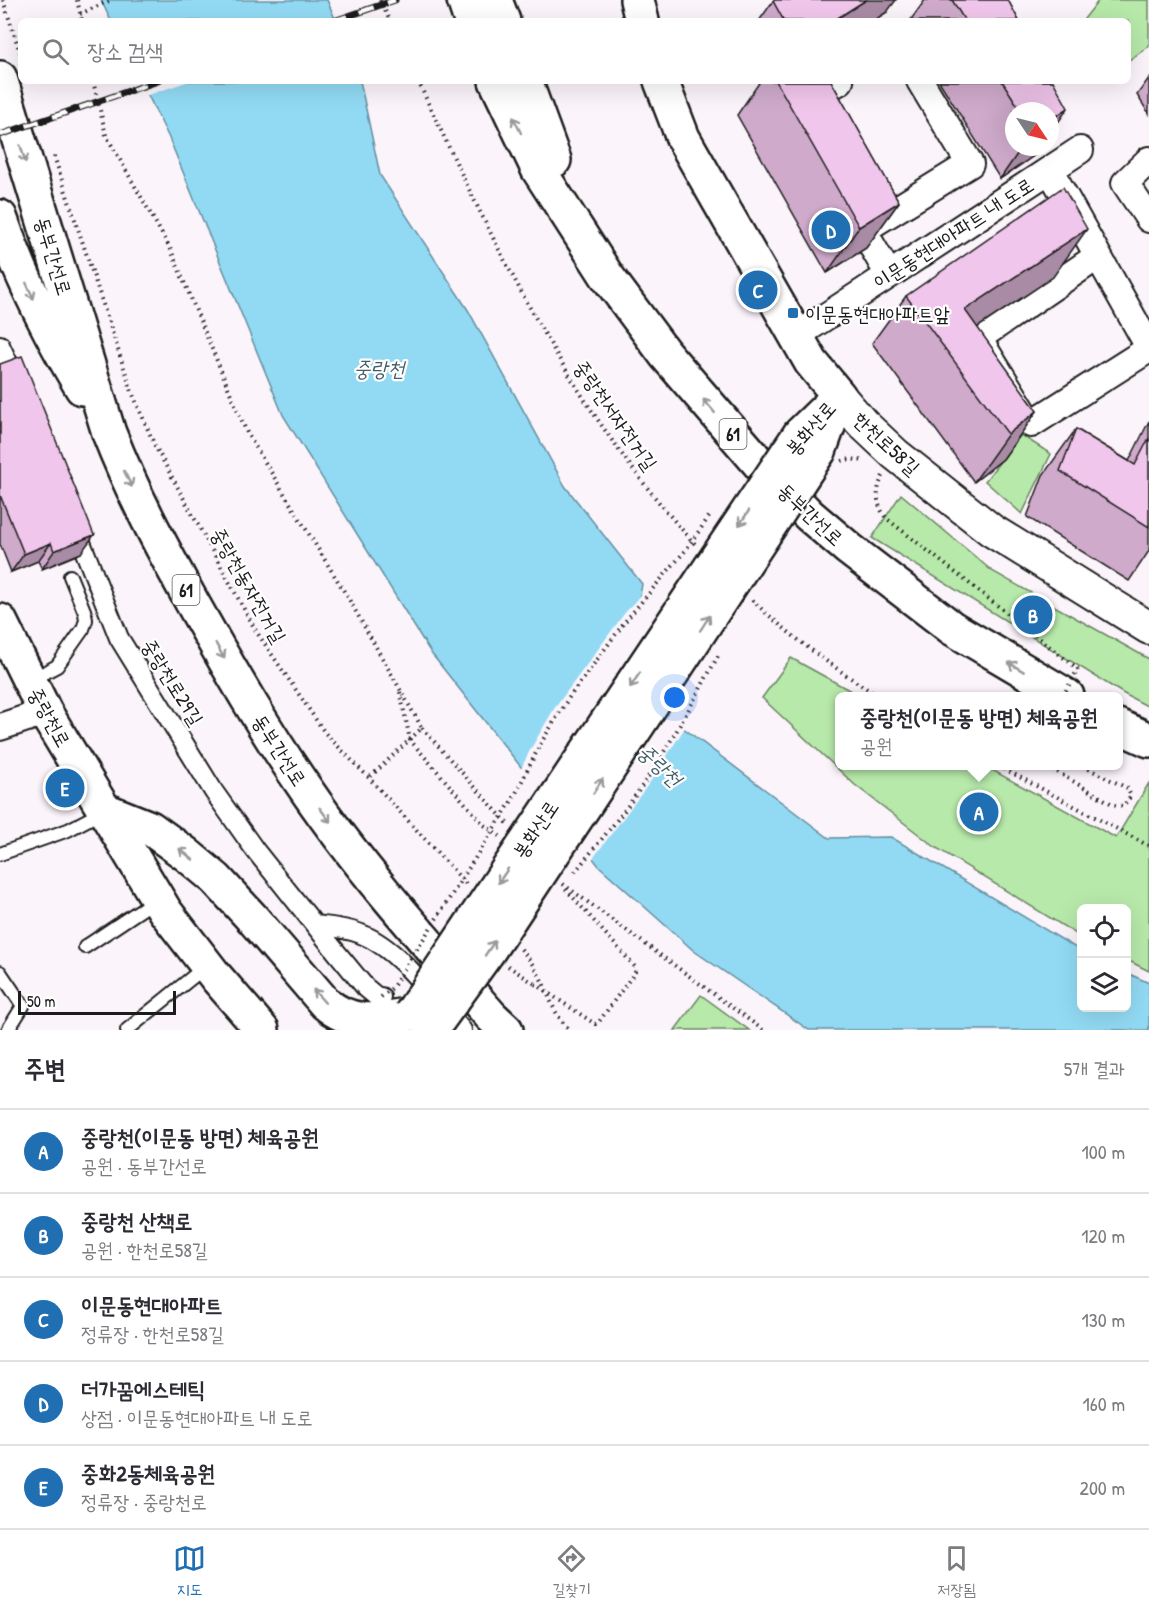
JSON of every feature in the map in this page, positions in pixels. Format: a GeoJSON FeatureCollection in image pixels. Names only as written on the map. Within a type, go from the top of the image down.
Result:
{"type":"FeatureCollection","features":[{"type":"Feature","properties":{"kind":"main road"},"geometry":{"type":"LineString","coordinates":[[464,0],[470,18]]}},
{"type":"Feature","properties":{"kind":"main road"},"geometry":{"type":"LineString","coordinates":[[495,0],[502,18]]}},
{"type":"Feature","properties":{"kind":"main road"},"geometry":{"type":"LineString","coordinates":[[637,0],[641,18]]}},
{"type":"Feature","properties":{"kind":"main road","name":"동부간선로"},"geometry":{"type":"LineString","coordinates":[[0,78],[109,433],[125,474],[171,565],[241,690],[307,792],[393,904],[491,1016],[506,1030]]}},
{"type":"Feature","properties":{"kind":"main road","name":"동부간선로"},"geometry":{"type":"LineString","coordinates":[[497,84],[538,169],[607,276],[665,354],[765,470],[809,515],[849,549],[952,628],[1069,687]]}},
{"type":"Feature","properties":{"kind":"main road","name":"동부간선로"},"geometry":{"type":"LineString","coordinates":[[526,84],[555,161],[607,276]]}},
{"type":"Feature","properties":{"kind":"main road","name":"한천로58길"},"geometry":{"type":"LineString","coordinates":[[662,84],[683,138],[811,362],[839,396]]}},
{"type":"Feature","properties":{"kind":"main road","name":"동부간선로"},"geometry":{"type":"LineString","coordinates":[[0,217],[12,253],[51,337],[109,433]]}},
{"type":"Feature","properties":{"kind":"main road","name":"봉화산로"},"geometry":{"type":"LineString","coordinates":[[416,1025],[818,450],[839,396]]}},
{"type":"Feature","properties":{"kind":"main road","name":"중랑천로"},"geometry":{"type":"LineString","coordinates":[[0,621],[45,712],[165,911],[262,1030]]}},
{"type":"Feature","properties":{"kind":"main road"},"geometry":{"type":"LineString","coordinates":[[1123,728],[1149,740]]}},
{"type":"Feature","properties":{"kind":"main road"},"geometry":{"type":"LineString","coordinates":[[105,810],[150,828],[208,872],[253,919],[325,1003],[336,1011],[348,1017],[364,1020],[416,1025]]}},
{"type":"Feature","properties":{"kind":"street"},"geometry":{"type":"LineString","coordinates":[[805,129],[794,108],[835,84]]}},
{"type":"Feature","properties":{"kind":"street"},"geometry":{"type":"LineString","coordinates":[[863,230],[970,164],[922,84]]}},
{"type":"Feature","properties":{"kind":"street","name":"이문동현대아파트 내 도로"},"geometry":{"type":"LineString","coordinates":[[796,336],[1080,150]]}},
{"type":"Feature","properties":{"kind":"street"},"geometry":{"type":"LineString","coordinates":[[1149,160],[1125,183],[1149,219]]}},
{"type":"Feature","properties":{"kind":"street"},"geometry":{"type":"LineString","coordinates":[[1050,170],[1098,256],[1149,348],[1031,424],[978,338],[1098,256]]}},
{"type":"Feature","properties":{"kind":"street"},"geometry":{"type":"LineString","coordinates":[[840,190],[889,275]]}},
{"type":"Feature","properties":{"kind":"street"},"geometry":{"type":"LineString","coordinates":[[0,345],[25,399]]}},
{"type":"Feature","properties":{"kind":"street","name":"한천로58길"},"geometry":{"type":"LineString","coordinates":[[839,396],[862,423],[895,454],[991,530],[1149,628]]}},
{"type":"Feature","properties":{"kind":"street","name":"중랑천로29길"},"geometry":{"type":"LineString","coordinates":[[67,508],[119,638],[214,792],[255,850],[365,987],[377,997],[381,997]]}},
{"type":"Feature","properties":{"kind":"street"},"geometry":{"type":"LineString","coordinates":[[0,727],[45,712]]}},
{"type":"Feature","properties":{"kind":"street"},"geometry":{"type":"LineString","coordinates":[[315,925],[359,933],[385,947],[398,958],[462,1030]]}},
{"type":"Feature","properties":{"kind":"lane"},"geometry":{"type":"LineString","coordinates":[[29,681],[57,666],[83,629],[86,620],[85,613],[70,576]]}},
{"type":"Feature","properties":{"kind":"lane"},"geometry":{"type":"LineString","coordinates":[[0,854],[68,830],[105,810]]}},
{"type":"Feature","properties":{"kind":"lane"},"geometry":{"type":"LineString","coordinates":[[85,947],[158,898]]}},
{"type":"Feature","properties":{"kind":"lane"},"geometry":{"type":"LineString","coordinates":[[127,1030],[207,965]]}},
{"type":"Feature","properties":{"kind":"lane"},"geometry":{"type":"LineString","coordinates":[[0,972],[23,1006],[8,1030]]}},
{"type":"Feature","properties":{"kind":"path"},"geometry":{"type":"LineString","coordinates":[[3,0],[18,46]]}},
{"type":"Feature","properties":{"kind":"path"},"geometry":{"type":"LineString","coordinates":[[77,0],[81,18]]}},
{"type":"Feature","properties":{"kind":"path"},"geometry":{"type":"LineString","coordinates":[[80,14],[111,0]]}},
{"type":"Feature","properties":{"kind":"path"},"geometry":{"type":"LineString","coordinates":[[380,0],[389,18]]}},
{"type":"Feature","properties":{"kind":"path"},"geometry":{"type":"LineString","coordinates":[[94,84],[106,135],[170,248],[247,433],[347,596],[422,728],[369,778]]}},
{"type":"Feature","properties":{"kind":"path","name":"중랑천서자전거길"},"geometry":{"type":"LineString","coordinates":[[419,84],[483,220],[525,301],[589,410],[669,515],[698,547]]}},
{"type":"Feature","properties":{"kind":"path","name":"중랑천동자전거길"},"geometry":{"type":"LineString","coordinates":[[51,146],[132,392],[154,444],[256,631],[325,733],[469,887]]}},
{"type":"Feature","properties":{"kind":"path"},"geometry":{"type":"LineString","coordinates":[[818,450],[841,461],[851,459],[871,465]]}},
{"type":"Feature","properties":{"kind":"path"},"geometry":{"type":"LineString","coordinates":[[878,469],[885,473],[878,488],[877,501],[886,518],[1069,687]]}},
{"type":"Feature","properties":{"kind":"path"},"geometry":{"type":"LineString","coordinates":[[381,997],[392,988],[513,799],[541,743],[568,699],[627,619],[685,551],[712,513]]}},
{"type":"Feature","properties":{"kind":"path"},"geometry":{"type":"LineString","coordinates":[[750,598],[795,637],[872,692]]}},
{"type":"Feature","properties":{"kind":"path"},"geometry":{"type":"LineString","coordinates":[[1007,770],[1149,846]]}},
{"type":"Feature","properties":{"kind":"path"},"geometry":{"type":"LineString","coordinates":[[1055,770],[1113,805],[1123,806],[1131,796],[1127,788],[1093,770]]}},
{"type":"Feature","properties":{"kind":"path"},"geometry":{"type":"LineString","coordinates":[[517,942],[535,968],[551,1005],[570,1030]]}},
{"type":"Feature","properties":{"kind":"path"},"geometry":{"type":"LineString","coordinates":[[503,962],[558,1000]]}},
{"type":"Feature","properties":{"kind":"green space"},"geometry":{"type":"Polygon","coordinates":[[[1099,0],[1149,0],[1149,46],[1131,59],[1131,18],[1085,18],[1099,0]]]}},
{"type":"Feature","properties":{"kind":"green space"},"geometry":{"type":"Polygon","coordinates":[[[1021,435],[1051,454],[1022,514],[985,481],[1021,435]]]}},
{"type":"Feature","properties":{"kind":"green space"},"geometry":{"type":"Polygon","coordinates":[[[901,494],[992,571],[1149,659],[1149,707],[1124,694],[872,538],[901,494]]]}},
{"type":"Feature","properties":{"kind":"green space"},"geometry":{"type":"Polygon","coordinates":[[[791,658],[853,692],[835,692],[835,766],[762,698],[791,658]]]}},
{"type":"Feature","properties":{"kind":"green space"},"geometry":{"type":"Polygon","coordinates":[[[839,770],[992,770],[1116,838],[1149,783],[1149,971],[1131,962],[1131,904],[1077,904],[1077,935],[935,847],[839,770]]]}},
{"type":"Feature","properties":{"kind":"green space"},"geometry":{"type":"Polygon","coordinates":[[[701,995],[749,1030],[675,1030],[701,995]]]}},
{"type":"Feature","properties":{"kind":"water"},"geometry":{"type":"Polygon","coordinates":[[[101,0],[327,0],[335,18],[110,18],[101,0]]]}},
{"type":"Feature","properties":{"kind":"water","name":"중랑천"},"geometry":{"type":"Polygon","coordinates":[[[142,84],[361,84],[380,175],[468,310],[565,486],[642,584],[625,684],[829,838],[891,837],[1077,949],[1077,1012],[1131,1012],[1131,975],[1149,983],[1149,1030],[809,1030],[694,951],[599,866],[431,653],[283,415],[169,138],[142,84]]]}},
{"type":"Feature","properties":{"kind":"pier"},"geometry":{"type":"Polygon","coordinates":[[[139,84],[180,84],[145,96],[139,84]]]}},
{"type":"Feature","properties":{"kind":"pier"},"geometry":{"type":"Polygon","coordinates":[[[644,591],[628,682],[686,726],[650,782],[591,861],[520,771],[554,709],[624,614],[644,591]]]}},
{"type":"Feature","properties":{"kind":"building"},"geometry":{"type":"Polygon","coordinates":[[[866,0],[838,18],[782,18],[773,1],[866,0]]]}},
{"type":"Feature","properties":{"kind":"building"},"geometry":{"type":"Polygon","coordinates":[[[952,0],[1008,0],[1017,18],[963,18],[952,0]]]}},
{"type":"Feature","properties":{"kind":"building"},"geometry":{"type":"Polygon","coordinates":[[[778,84],[833,84],[899,202],[859,227],[778,84]]]}},
{"type":"Feature","properties":{"kind":"building"},"geometry":{"type":"Polygon","coordinates":[[[1004,84],[1055,84],[1068,108],[1059,114],[1059,102],[1015,102],[1004,84]]]}},
{"type":"Feature","properties":{"kind":"building"},"geometry":{"type":"Polygon","coordinates":[[[1063,187],[1087,229],[965,310],[1037,411],[1008,434],[906,296],[1063,187]]]}},
{"type":"Feature","properties":{"kind":"building"},"geometry":{"type":"Polygon","coordinates":[[[22,356],[94,535],[54,551],[51,543],[24,554],[0,495],[0,364],[22,356]]]}},
{"type":"Feature","properties":{"kind":"building"},"geometry":{"type":"Polygon","coordinates":[[[1076,429],[1135,465],[1149,438],[1149,527],[1060,471],[1076,429]]]}},
{"type":"Feature","properties":{"kind":"railway"},"geometry":{"type":"LineString","coordinates":[[343,18],[395,0]]}},
{"type":"Feature","properties":{"kind":"railway"},"geometry":{"type":"LineString","coordinates":[[0,135],[149,84]]}},
{"type":"Feature","properties":{"kind":"place","name":"더가꿈에스테틱"},"geometry":{"type":"Point","coordinates":[831,230]}},
{"type":"Feature","properties":{"kind":"place","name":"이문동현대아파트"},"geometry":{"type":"Point","coordinates":[758,290]}},
{"type":"Feature","properties":{"kind":"place","name":"이문동현대아파트앞"},"geometry":{"type":"Point","coordinates":[793,313]}},
{"type":"Feature","properties":{"kind":"place","name":"중랑천 산책로"},"geometry":{"type":"Point","coordinates":[1033,615]}},
{"type":"Feature","properties":{"kind":"place","name":"중화2동체육공원"},"geometry":{"type":"Point","coordinates":[65,788]}},
{"type":"Feature","properties":{"kind":"place","name":"중랑천(이문동 방면) 체육공원"},"geometry":{"type":"Point","coordinates":[979,812]}}]}
